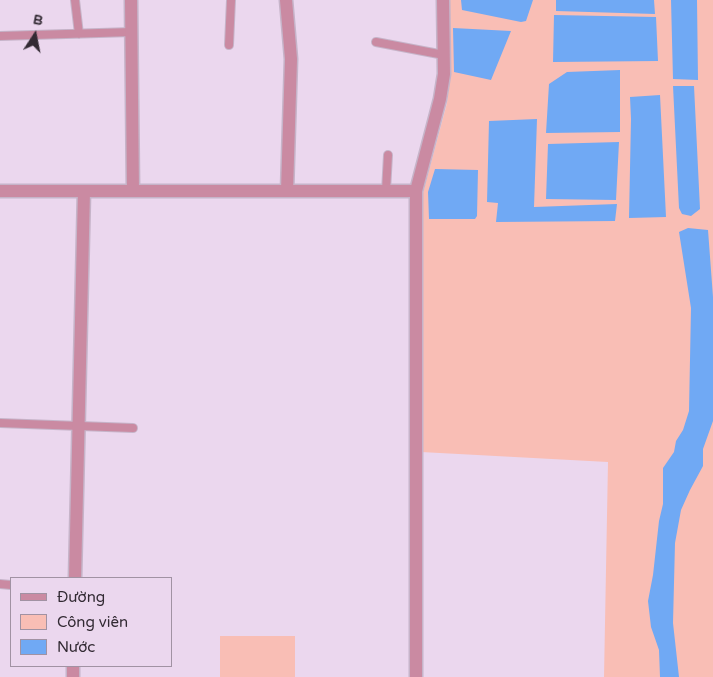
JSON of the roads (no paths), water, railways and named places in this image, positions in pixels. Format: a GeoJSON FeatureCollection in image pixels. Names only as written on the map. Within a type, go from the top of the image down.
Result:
{"type":"FeatureCollection","features":[{"type":"Feature","properties":{"kind":"street"},"geometry":{"type":"LineString","coordinates":[[131,0],[133,191]]}},
{"type":"Feature","properties":{"kind":"street"},"geometry":{"type":"LineString","coordinates":[[286,0],[291,59],[287,191]]}},
{"type":"Feature","properties":{"kind":"street"},"geometry":{"type":"LineString","coordinates":[[416,677],[416,192],[440,99],[444,74],[443,0]]}},
{"type":"Feature","properties":{"kind":"street"},"geometry":{"type":"LineString","coordinates":[[0,191],[416,192]]}},
{"type":"Feature","properties":{"kind":"street"},"geometry":{"type":"LineString","coordinates":[[75,577],[84,191]]}},
{"type":"Feature","properties":{"kind":"lane"},"geometry":{"type":"LineString","coordinates":[[75,0],[79,34]]}},
{"type":"Feature","properties":{"kind":"lane"},"geometry":{"type":"LineString","coordinates":[[229,45],[231,0]]}},
{"type":"Feature","properties":{"kind":"lane"},"geometry":{"type":"LineString","coordinates":[[0,36],[132,32]]}},
{"type":"Feature","properties":{"kind":"lane"},"geometry":{"type":"LineString","coordinates":[[376,42],[444,55]]}},
{"type":"Feature","properties":{"kind":"lane"},"geometry":{"type":"LineString","coordinates":[[386,191],[388,155]]}},
{"type":"Feature","properties":{"kind":"lane"},"geometry":{"type":"LineString","coordinates":[[0,423],[133,428]]}},
{"type":"Feature","properties":{"kind":"water"},"geometry":{"type":"Polygon","coordinates":[[[461,0],[533,0],[526,21],[521,22],[462,10],[461,0]]]}},
{"type":"Feature","properties":{"kind":"water"},"geometry":{"type":"Polygon","coordinates":[[[556,0],[654,0],[655,14],[556,11],[556,0]]]}},
{"type":"Feature","properties":{"kind":"water"},"geometry":{"type":"Polygon","coordinates":[[[671,0],[697,0],[698,80],[673,79],[671,0]]]}},
{"type":"Feature","properties":{"kind":"water"},"geometry":{"type":"Polygon","coordinates":[[[554,15],[656,17],[658,61],[553,62],[554,15]]]}},
{"type":"Feature","properties":{"kind":"water"},"geometry":{"type":"Polygon","coordinates":[[[453,28],[511,31],[491,80],[454,72],[453,28]]]}},
{"type":"Feature","properties":{"kind":"water"},"geometry":{"type":"Polygon","coordinates":[[[620,70],[620,132],[546,133],[549,84],[567,72],[620,70]]]}},
{"type":"Feature","properties":{"kind":"water"},"geometry":{"type":"Polygon","coordinates":[[[673,86],[694,86],[700,209],[691,216],[682,214],[679,208],[673,86]]]}},
{"type":"Feature","properties":{"kind":"water"},"geometry":{"type":"Polygon","coordinates":[[[660,95],[666,217],[629,218],[630,97],[660,95]]]}},
{"type":"Feature","properties":{"kind":"water"},"geometry":{"type":"Polygon","coordinates":[[[537,119],[534,207],[617,204],[615,221],[496,222],[498,203],[487,202],[489,121],[537,119]]]}},
{"type":"Feature","properties":{"kind":"water"},"geometry":{"type":"Polygon","coordinates":[[[619,142],[616,200],[546,199],[548,144],[619,142]]]}},
{"type":"Feature","properties":{"kind":"water"},"geometry":{"type":"Polygon","coordinates":[[[435,169],[478,170],[477,216],[475,219],[429,219],[428,192],[435,169]]]}},
{"type":"Feature","properties":{"kind":"water"},"geometry":{"type":"Polygon","coordinates":[[[688,228],[708,230],[713,297],[713,421],[703,449],[703,466],[681,510],[675,543],[673,623],[679,677],[660,677],[659,650],[651,627],[648,601],[663,504],[663,468],[674,452],[676,441],[683,430],[689,411],[691,308],[679,232],[688,228]]]}}]}
